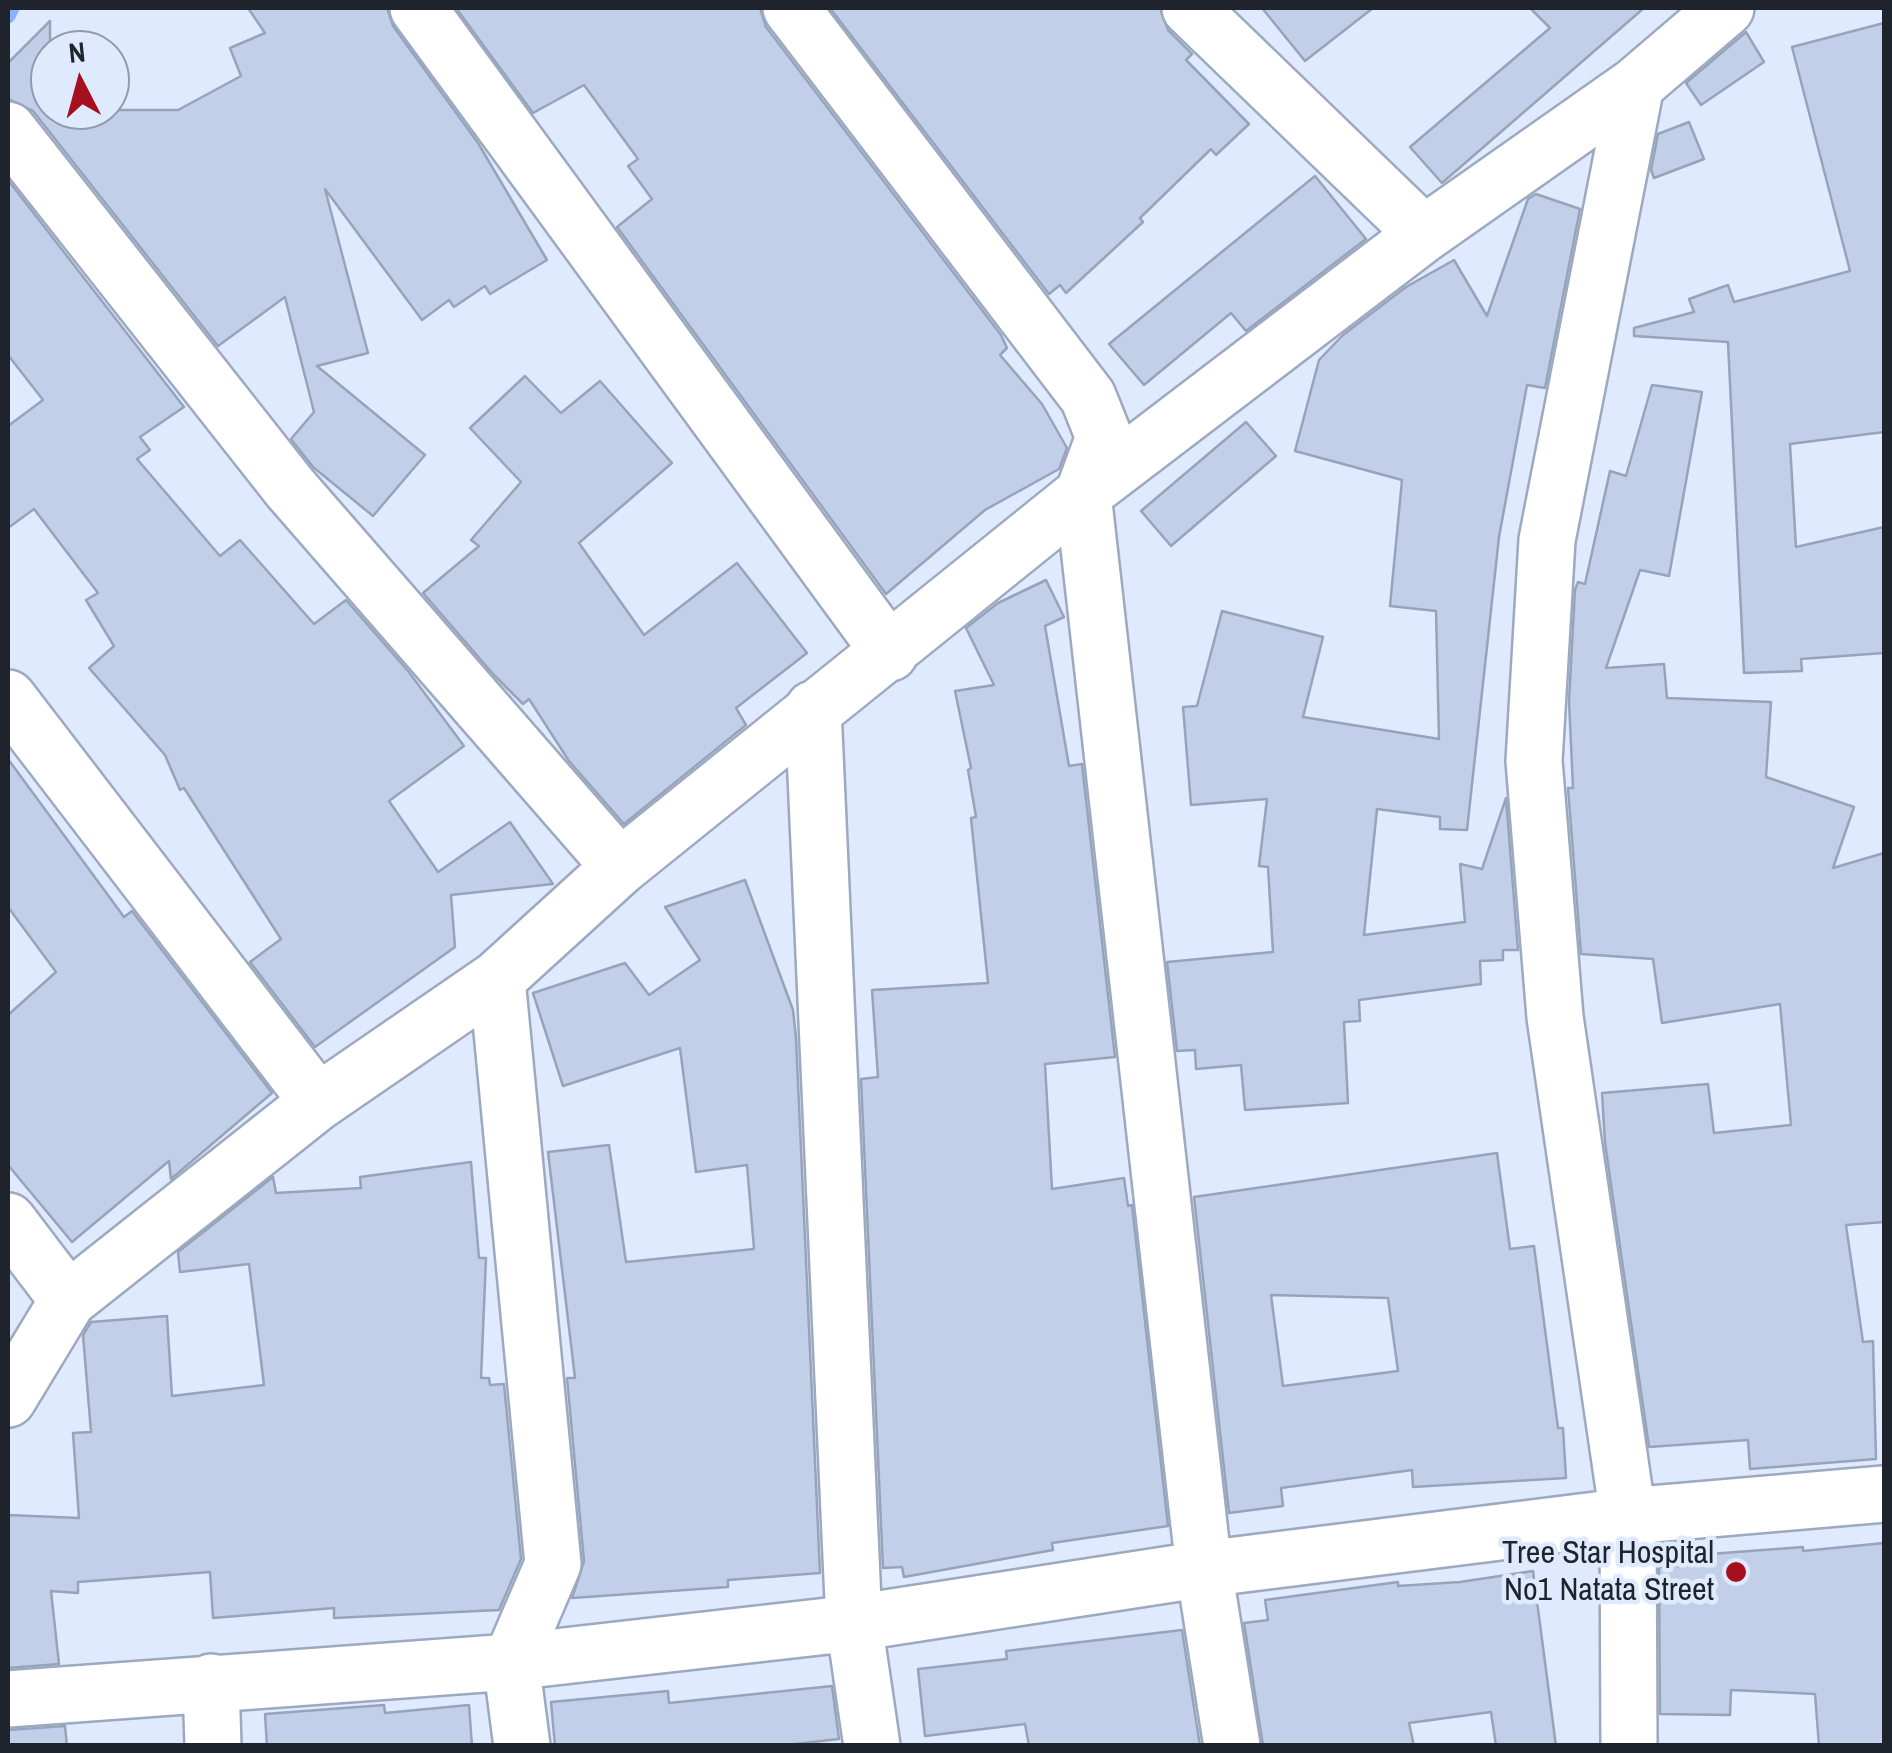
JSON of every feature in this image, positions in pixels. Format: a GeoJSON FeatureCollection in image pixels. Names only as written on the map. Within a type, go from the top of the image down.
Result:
{"type":"FeatureCollection","features":[{"type":"Feature","properties":{"kind":"street"},"geometry":{"type":"LineString","coordinates":[[418,8],[890,653]]}},
{"type":"Feature","properties":{"kind":"street"},"geometry":{"type":"LineString","coordinates":[[791,8],[1088,397],[1104,437],[1083,494],[1204,1570],[1232,1746]]}},
{"type":"Feature","properties":{"kind":"street"},"geometry":{"type":"LineString","coordinates":[[1190,8],[1424,234]]}},
{"type":"Feature","properties":{"kind":"street"},"geometry":{"type":"LineString","coordinates":[[8,1399],[68,1300],[318,1102],[497,980],[620,867],[1083,494],[1424,234],[1636,86],[1698,16]]}},
{"type":"Feature","properties":{"kind":"street"},"geometry":{"type":"LineString","coordinates":[[1629,1746],[1628,1516],[1556,1017],[1534,761],[1547,540],[1636,86]]}},
{"type":"Feature","properties":{"kind":"street"},"geometry":{"type":"LineString","coordinates":[[8,130],[290,488],[620,867]]}},
{"type":"Feature","properties":{"kind":"street"},"geometry":{"type":"LineString","coordinates":[[8,698],[318,1102]]}},
{"type":"Feature","properties":{"kind":"street"},"geometry":{"type":"LineString","coordinates":[[813,709],[854,1623],[872,1746]]}},
{"type":"Feature","properties":{"kind":"street"},"geometry":{"type":"LineString","coordinates":[[497,980],[553,1564],[511,1662],[522,1746]]}},
{"type":"Feature","properties":{"kind":"street"},"geometry":{"type":"LineString","coordinates":[[8,1222],[68,1300]]}},
{"type":"Feature","properties":{"kind":"street"},"geometry":{"type":"LineString","coordinates":[[8,1698],[511,1662],[854,1623],[1204,1570],[1628,1516],[1884,1494]]}},
{"type":"Feature","properties":{"kind":"street"},"geometry":{"type":"LineString","coordinates":[[211,1682],[213,1746]]}},
{"type":"Feature","properties":{"kind":"building"},"geometry":{"type":"Polygon","coordinates":[[[248,8],[387,8],[393,26],[478,143],[547,260],[490,294],[485,286],[454,307],[449,300],[422,320],[325,189],[368,353],[317,366],[425,455],[373,516],[313,467],[291,439],[314,412],[285,297],[218,346],[48,130],[130,130],[130,110],[178,110],[241,76],[230,48],[265,33],[248,8]]]}},
{"type":"Feature","properties":{"kind":"building"},"geometry":{"type":"Polygon","coordinates":[[[456,8],[760,8],[766,27],[1001,335],[1007,348],[1000,355],[1042,404],[1067,448],[1059,469],[985,510],[886,594],[617,227],[652,199],[628,166],[638,159],[584,85],[533,113],[456,8]]]}},
{"type":"Feature","properties":{"kind":"building"},"geometry":{"type":"Polygon","coordinates":[[[830,8],[1160,8],[1168,30],[1192,54],[1186,60],[1249,124],[1216,155],[1211,149],[1140,218],[1143,222],[1066,293],[1060,285],[1049,294],[830,8]]]}},
{"type":"Feature","properties":{"kind":"building"},"geometry":{"type":"Polygon","coordinates":[[[1262,8],[1373,8],[1305,61],[1262,8]]]}},
{"type":"Feature","properties":{"kind":"building"},"geometry":{"type":"Polygon","coordinates":[[[1530,8],[1644,8],[1442,183],[1410,147],[1550,28],[1530,8]]]}},
{"type":"Feature","properties":{"kind":"building"},"geometry":{"type":"Polygon","coordinates":[[[1884,23],[1884,432],[1790,444],[1796,547],[1884,527],[1884,653],[1801,659],[1802,671],[1744,673],[1728,342],[1634,336],[1634,328],[1694,312],[1689,299],[1728,285],[1734,302],[1850,271],[1792,47],[1884,23]]]}},
{"type":"Feature","properties":{"kind":"building"},"geometry":{"type":"Polygon","coordinates":[[[1746,32],[1764,62],[1701,105],[1686,83],[1746,32]]]}},
{"type":"Feature","properties":{"kind":"building"},"geometry":{"type":"Polygon","coordinates":[[[30,41],[30,110],[8,99],[8,63],[30,41]]]}},
{"type":"Feature","properties":{"kind":"building"},"geometry":{"type":"Polygon","coordinates":[[[1689,122],[1704,159],[1654,178],[1651,170],[1658,134],[1689,122]]]}},
{"type":"Feature","properties":{"kind":"building"},"geometry":{"type":"Polygon","coordinates":[[[1315,176],[1366,239],[1246,331],[1231,313],[1144,385],[1109,344],[1315,176]]]}},
{"type":"Feature","properties":{"kind":"building"},"geometry":{"type":"Polygon","coordinates":[[[8,180],[184,407],[140,437],[150,450],[137,459],[220,556],[240,540],[314,624],[346,600],[408,671],[464,746],[389,801],[438,872],[510,822],[553,884],[451,895],[455,947],[315,1047],[250,962],[281,939],[184,788],[180,790],[165,755],[89,668],[114,646],[86,600],[98,593],[34,509],[8,528],[8,426],[43,400],[8,355],[8,180]]]}},
{"type":"Feature","properties":{"kind":"building"},"geometry":{"type":"Polygon","coordinates":[[[1536,194],[1580,209],[1545,388],[1527,385],[1499,537],[1467,830],[1440,829],[1440,817],[1377,809],[1364,935],[1465,922],[1460,864],[1482,869],[1506,798],[1518,950],[1503,950],[1503,960],[1480,961],[1481,984],[1359,1000],[1360,1021],[1344,1022],[1348,1103],[1245,1110],[1241,1065],[1196,1069],[1195,1050],[1177,1051],[1167,962],[1273,952],[1268,867],[1259,866],[1267,799],[1191,805],[1183,707],[1197,706],[1222,611],[1323,637],[1303,717],[1439,739],[1436,611],[1390,606],[1402,480],[1295,451],[1319,360],[1343,335],[1406,287],[1454,260],[1487,316],[1528,199],[1536,194]]]}},
{"type":"Feature","properties":{"kind":"building"},"geometry":{"type":"Polygon","coordinates":[[[525,376],[561,413],[600,381],[672,463],[579,543],[644,635],[737,563],[807,653],[736,708],[746,725],[624,824],[569,761],[529,699],[523,704],[494,675],[423,593],[479,546],[471,540],[521,482],[470,428],[525,376]]]}},
{"type":"Feature","properties":{"kind":"building"},"geometry":{"type":"Polygon","coordinates":[[[1652,385],[1702,392],[1669,576],[1640,570],[1606,668],[1664,664],[1667,698],[1771,702],[1766,777],[1854,807],[1833,868],[1884,853],[1884,1222],[1846,1225],[1863,1342],[1873,1341],[1876,1459],[1750,1469],[1748,1440],[1649,1447],[1605,1143],[1602,1093],[1708,1084],[1714,1133],[1791,1125],[1780,1004],[1662,1023],[1653,959],[1581,954],[1568,788],[1573,788],[1569,701],[1575,590],[1578,582],[1585,584],[1610,471],[1626,476],[1652,385]]]}},
{"type":"Feature","properties":{"kind":"building"},"geometry":{"type":"Polygon","coordinates":[[[1246,422],[1276,456],[1171,546],[1141,511],[1246,422]]]}},
{"type":"Feature","properties":{"kind":"building"},"geometry":{"type":"Polygon","coordinates":[[[1046,580],[1064,617],[1045,626],[1069,766],[1082,764],[1115,1057],[1045,1064],[1052,1189],[1124,1178],[1128,1206],[1132,1205],[1168,1526],[1052,1543],[1053,1550],[904,1577],[902,1567],[883,1568],[861,1079],[878,1077],[872,990],[988,983],[971,818],[976,817],[968,770],[971,768],[955,691],[994,685],[966,628],[998,603],[1046,580]]]}},
{"type":"Feature","properties":{"kind":"building"},"geometry":{"type":"Polygon","coordinates":[[[8,759],[124,917],[132,911],[272,1093],[171,1179],[169,1161],[72,1242],[8,1165],[8,1015],[56,972],[8,907],[8,759]]]}},
{"type":"Feature","properties":{"kind":"building"},"geometry":{"type":"Polygon","coordinates":[[[745,880],[793,1010],[820,1573],[728,1580],[728,1587],[572,1598],[584,1561],[567,1378],[575,1378],[548,1152],[609,1145],[626,1262],[754,1249],[747,1165],[696,1172],[680,1048],[563,1086],[533,993],[625,963],[649,995],[700,960],[665,907],[745,880]]]}},
{"type":"Feature","properties":{"kind":"building"},"geometry":{"type":"Polygon","coordinates":[[[1497,1153],[1510,1249],[1534,1246],[1558,1428],[1563,1428],[1566,1478],[1413,1487],[1412,1470],[1281,1488],[1283,1506],[1229,1513],[1194,1197],[1497,1153]],[[1271,1295],[1283,1386],[1398,1371],[1388,1298],[1271,1295]]]}},
{"type":"Feature","properties":{"kind":"building"},"geometry":{"type":"Polygon","coordinates":[[[471,1162],[479,1258],[486,1258],[481,1378],[489,1378],[490,1385],[504,1384],[521,1559],[499,1610],[334,1618],[334,1608],[213,1618],[210,1572],[78,1582],[78,1593],[51,1591],[59,1664],[8,1668],[8,1515],[79,1518],[73,1433],[91,1432],[83,1335],[91,1322],[167,1316],[172,1396],[264,1385],[249,1264],[180,1272],[178,1252],[273,1177],[276,1193],[361,1188],[360,1177],[471,1162]]]}},
{"type":"Feature","properties":{"kind":"building"},"geometry":{"type":"Polygon","coordinates":[[[1884,1543],[1884,1746],[1819,1746],[1815,1694],[1731,1690],[1730,1715],[1660,1714],[1659,1567],[1710,1564],[1710,1554],[1884,1543]]]}},
{"type":"Feature","properties":{"kind":"building"},"geometry":{"type":"Polygon","coordinates":[[[1533,1571],[1556,1746],[1496,1746],[1491,1712],[1409,1723],[1414,1746],[1263,1746],[1244,1623],[1268,1620],[1265,1600],[1398,1582],[1398,1586],[1460,1582],[1533,1571]]]}},
{"type":"Feature","properties":{"kind":"building"},"geometry":{"type":"Polygon","coordinates":[[[1182,1630],[1200,1746],[1029,1746],[1025,1724],[925,1736],[918,1669],[1007,1659],[1006,1651],[1182,1630]]]}},
{"type":"Feature","properties":{"kind":"building"},"geometry":{"type":"Polygon","coordinates":[[[832,1686],[839,1739],[778,1746],[555,1746],[551,1702],[668,1691],[669,1703],[832,1686]]]}},
{"type":"Feature","properties":{"kind":"building"},"geometry":{"type":"Polygon","coordinates":[[[384,1705],[385,1713],[469,1705],[472,1746],[267,1746],[265,1714],[384,1705]]]}},
{"type":"Feature","properties":{"kind":"building"},"geometry":{"type":"Polygon","coordinates":[[[65,1726],[67,1746],[8,1746],[8,1730],[65,1726]]]}},
{"type":"Feature","properties":{"kind":"waterway"},"geometry":{"type":"LineString","coordinates":[[8,16],[12,8]]}},
{"type":"Feature","properties":{"kind":"place","name":"Tree Star Hospital No1 Natata Street"},"geometry":{"type":"Point","coordinates":[1736,1572]}}]}
